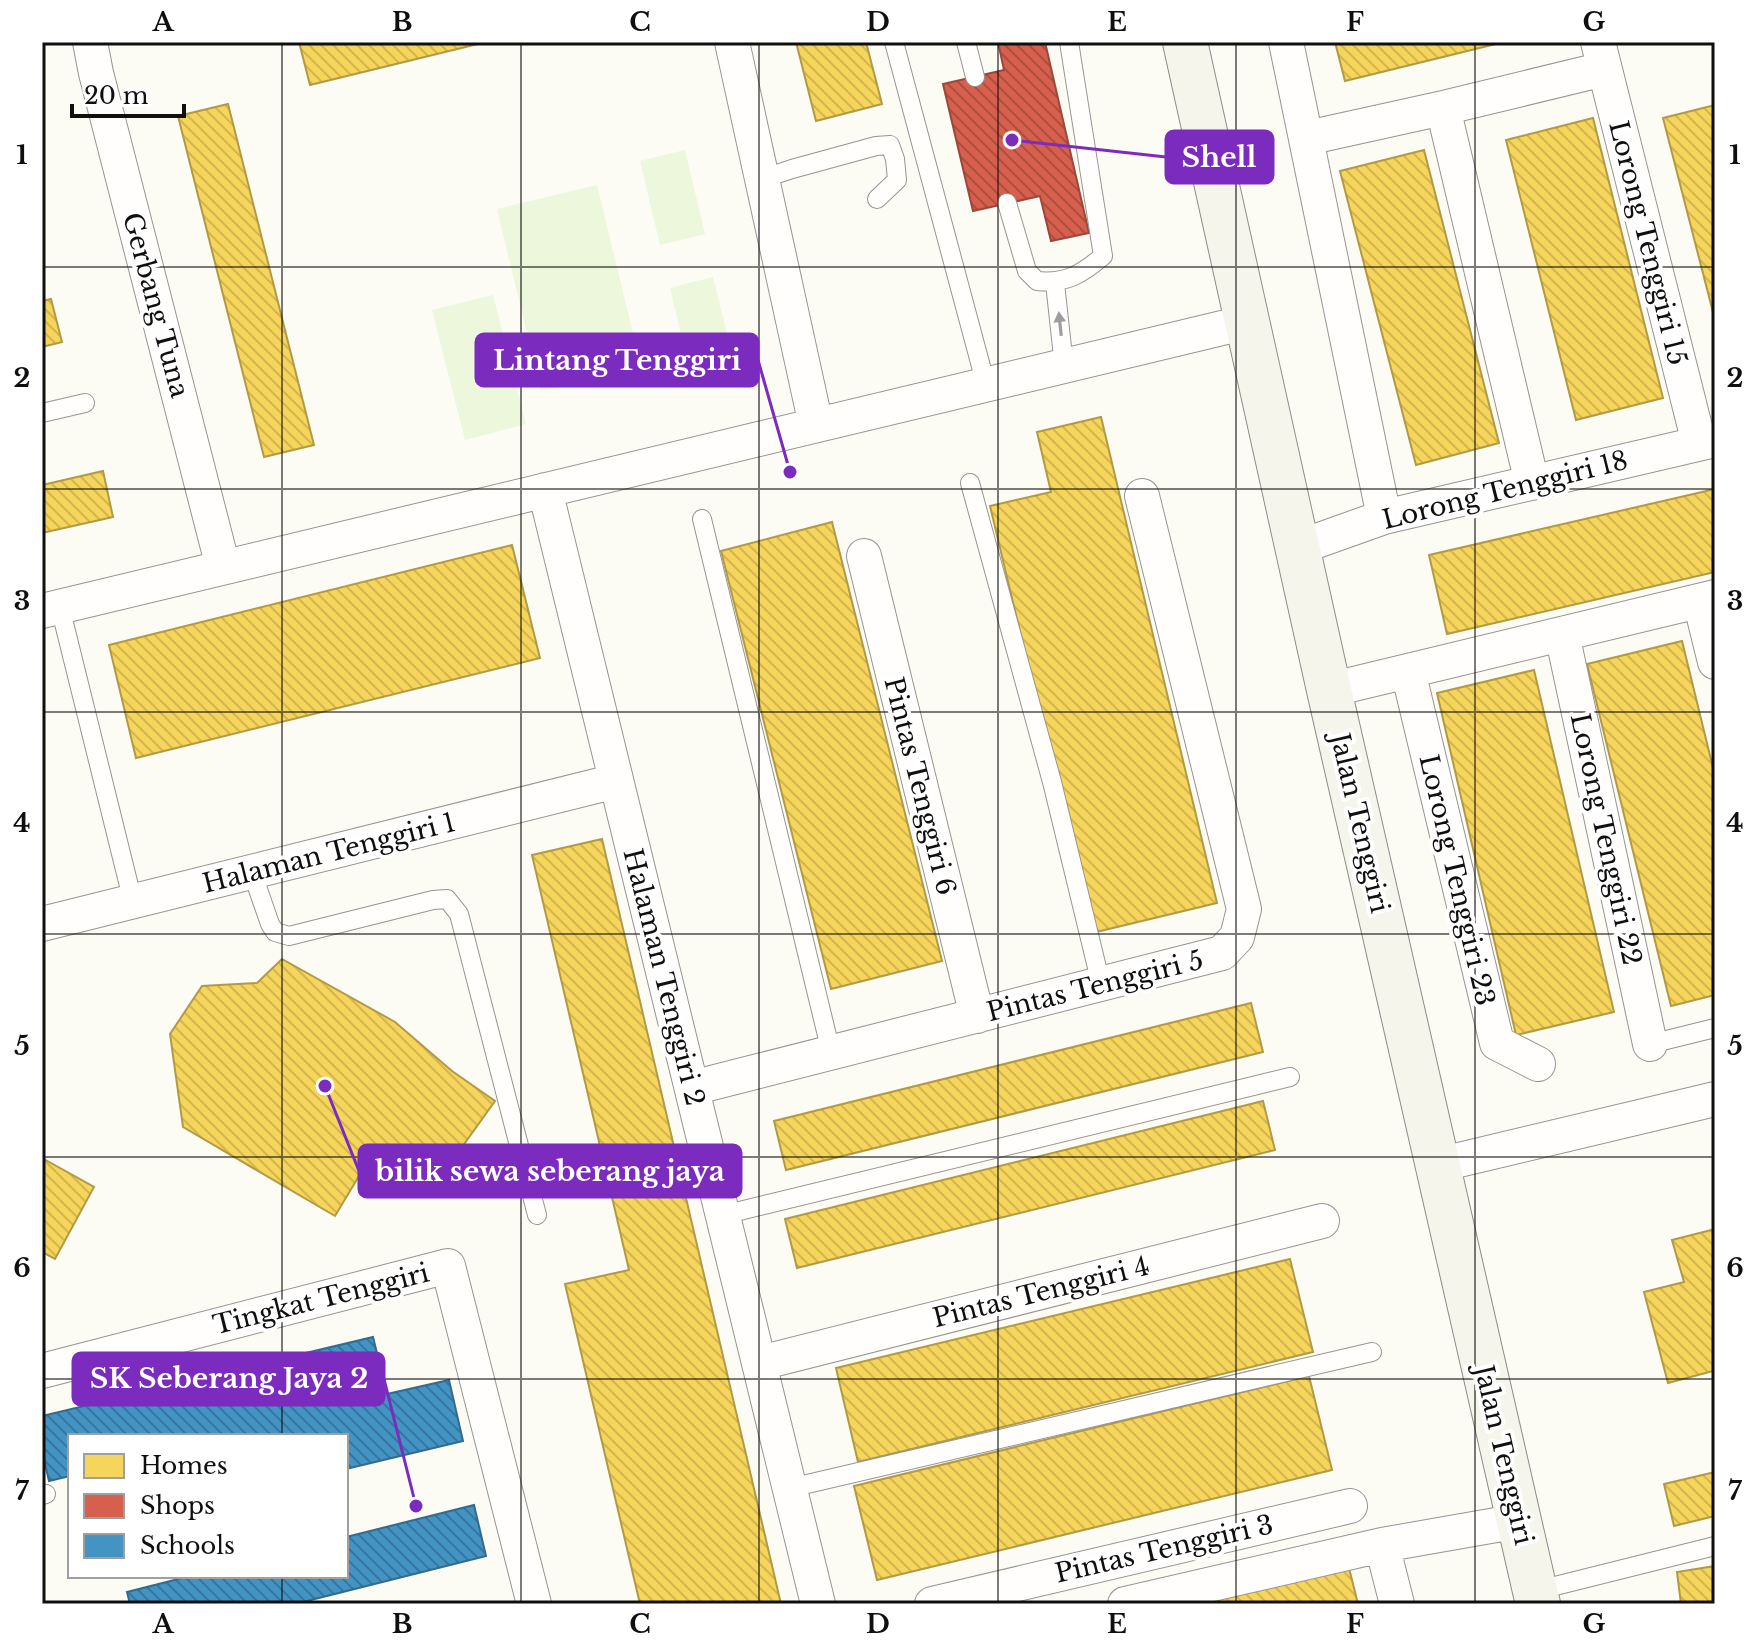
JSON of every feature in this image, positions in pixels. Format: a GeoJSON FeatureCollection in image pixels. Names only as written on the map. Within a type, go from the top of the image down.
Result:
{"type":"FeatureCollection","features":[{"type":"Feature","properties":{"kind":"street","name":"Gerbang Tuna"},"geometry":{"type":"LineString","coordinates":[[90,42],[223,567]]}},
{"type":"Feature","properties":{"kind":"street"},"geometry":{"type":"LineString","coordinates":[[732,42],[816,425]]}},
{"type":"Feature","properties":{"kind":"street","name":"Jalan Tenggiri"},"geometry":{"type":"LineString","coordinates":[[1185,42],[1329,690],[1537,1598]]}},
{"type":"Feature","properties":{"kind":"street"},"geometry":{"type":"LineString","coordinates":[[1286,42],[1384,517]]}},
{"type":"Feature","properties":{"kind":"street"},"geometry":{"type":"LineString","coordinates":[[1307,138],[1443,108],[1601,55]]}},
{"type":"Feature","properties":{"kind":"street","name":"Lorong Tenggiri 15"},"geometry":{"type":"LineString","coordinates":[[1601,55],[1707,442]]}},
{"type":"Feature","properties":{"kind":"street"},"geometry":{"type":"LineString","coordinates":[[1443,108],[1532,483]]}},
{"type":"Feature","properties":{"kind":"street"},"geometry":{"type":"LineString","coordinates":[[51,609],[1247,322]]}},
{"type":"Feature","properties":{"kind":"street","name":"Lorong Tenggiri 18"},"geometry":{"type":"LineString","coordinates":[[1297,548],[1384,517],[1707,442]]}},
{"type":"Feature","properties":{"kind":"street","name":"Halaman Tenggiri 2"},"geometry":{"type":"LineString","coordinates":[[545,490],[818,1604]]}},
{"type":"Feature","properties":{"kind":"street","name":"Pintas Tenggiri 5"},"geometry":{"type":"LineString","coordinates":[[692,1088],[1222,953],[1237,937],[1244,909],[1142,496]]}},
{"type":"Feature","properties":{"kind":"street","name":"Pintas Tenggiri 6"},"geometry":{"type":"LineString","coordinates":[[864,556],[977,1016]]}},
{"type":"Feature","properties":{"kind":"street"},"geometry":{"type":"LineString","coordinates":[[1329,690],[1708,599],[1715,662]]}},
{"type":"Feature","properties":{"kind":"street","name":"Lorong Tenggiri 22"},"geometry":{"type":"LineString","coordinates":[[1562,634],[1650,1044]]}},
{"type":"Feature","properties":{"kind":"street","name":"Lorong Tenggiri 23"},"geometry":{"type":"LineString","coordinates":[[1408,671],[1497,1043],[1538,1064]]}},
{"type":"Feature","properties":{"kind":"street","name":"Halaman Tenggiri 1"},"geometry":{"type":"LineString","coordinates":[[42,924],[616,781]]}},
{"type":"Feature","properties":{"kind":"street"},"geometry":{"type":"LineString","coordinates":[[1438,1165],[1715,1099]]}},
{"type":"Feature","properties":{"kind":"street","name":"Pintas Tenggiri 4"},"geometry":{"type":"LineString","coordinates":[[760,1363],[1322,1221]]}},
{"type":"Feature","properties":{"kind":"street","name":"Tingkat Tenggiri"},"geometry":{"type":"LineString","coordinates":[[42,1371],[448,1266],[534,1604]]}},
{"type":"Feature","properties":{"kind":"street","name":"Pintas Tenggiri 3"},"geometry":{"type":"LineString","coordinates":[[932,1604],[1350,1506]]}},
{"type":"Feature","properties":{"kind":"street","name":"Pintas Tenggiri 3"},"geometry":{"type":"LineString","coordinates":[[1125,1604],[1382,1545],[1519,1521]]}},
{"type":"Feature","properties":{"kind":"street"},"geometry":{"type":"LineString","coordinates":[[1382,1545],[1397,1604]]}},
{"type":"Feature","properties":{"kind":"lane"},"geometry":{"type":"LineString","coordinates":[[894,42],[986,385]]}},
{"type":"Feature","properties":{"kind":"lane"},"geometry":{"type":"LineString","coordinates":[[966,42],[975,77]]}},
{"type":"Feature","properties":{"kind":"lane"},"geometry":{"type":"LineString","coordinates":[[1007,203],[1027,271],[1037,281],[1055,283],[1086,270],[1103,256],[1069,42]]}},
{"type":"Feature","properties":{"kind":"lane"},"geometry":{"type":"LineString","coordinates":[[762,179],[876,146],[890,145],[897,180],[877,199]]}},
{"type":"Feature","properties":{"kind":"lane"},"geometry":{"type":"LineString","coordinates":[[1055,283],[1064,366]]}},
{"type":"Feature","properties":{"kind":"lane"},"geometry":{"type":"LineString","coordinates":[[42,413],[85,403]]}},
{"type":"Feature","properties":{"kind":"lane"},"geometry":{"type":"LineString","coordinates":[[970,483],[1052,782],[1101,984]]}},
{"type":"Feature","properties":{"kind":"lane"},"geometry":{"type":"LineString","coordinates":[[702,519],[831,1052]]}},
{"type":"Feature","properties":{"kind":"lane"},"geometry":{"type":"LineString","coordinates":[[51,609],[133,902]]}},
{"type":"Feature","properties":{"kind":"lane"},"geometry":{"type":"LineString","coordinates":[[252,872],[270,924],[275,932],[289,936],[447,899],[459,914],[537,1215]]}},
{"type":"Feature","properties":{"kind":"lane"},"geometry":{"type":"LineString","coordinates":[[1650,1044],[1715,1028]]}},
{"type":"Feature","properties":{"kind":"lane"},"geometry":{"type":"LineString","coordinates":[[723,1215],[1290,1077]]}},
{"type":"Feature","properties":{"kind":"lane"},"geometry":{"type":"LineString","coordinates":[[790,1488],[1372,1352]]}},
{"type":"Feature","properties":{"kind":"lane"},"geometry":{"type":"LineString","coordinates":[[1537,1598],[1715,1546]]}},
{"type":"Feature","properties":{"kind":"green space"},"geometry":{"type":"Polygon","coordinates":[[[685,150],[705,234],[660,245],[640,161],[685,150]]]}},
{"type":"Feature","properties":{"kind":"green space"},"geometry":{"type":"Polygon","coordinates":[[[597,185],[641,366],[541,391],[497,209],[597,185]]]}},
{"type":"Feature","properties":{"kind":"green space"},"geometry":{"type":"Polygon","coordinates":[[[713,277],[733,358],[689,368],[670,288],[713,277]]]}},
{"type":"Feature","properties":{"kind":"green space"},"geometry":{"type":"Polygon","coordinates":[[[493,295],[526,424],[465,440],[432,310],[493,295]]]}},
{"type":"Feature","properties":{"kind":"building: Homes"},"geometry":{"type":"Polygon","coordinates":[[[299,42],[486,42],[310,85],[299,42]]]}},
{"type":"Feature","properties":{"kind":"building: Homes"},"geometry":{"type":"Polygon","coordinates":[[[796,42],[866,42],[882,104],[816,121],[796,42]]]}},
{"type":"Feature","properties":{"kind":"building: Homes"},"geometry":{"type":"Polygon","coordinates":[[[1335,42],[1504,42],[1345,81],[1335,42]]]}},
{"type":"Feature","properties":{"kind":"building: Homes"},"geometry":{"type":"Polygon","coordinates":[[[228,104],[314,445],[264,457],[178,116],[228,104]]]}},
{"type":"Feature","properties":{"kind":"building: Homes"},"geometry":{"type":"Polygon","coordinates":[[[1715,105],[1715,320],[1663,118],[1715,105]]]}},
{"type":"Feature","properties":{"kind":"building: Homes"},"geometry":{"type":"Polygon","coordinates":[[[1593,118],[1663,398],[1576,420],[1506,140],[1593,118]]]}},
{"type":"Feature","properties":{"kind":"building: Homes"},"geometry":{"type":"Polygon","coordinates":[[[1424,150],[1499,443],[1416,465],[1340,171],[1424,150]]]}},
{"type":"Feature","properties":{"kind":"building: Homes"},"geometry":{"type":"Polygon","coordinates":[[[51,299],[62,342],[42,347],[42,301],[51,299]]]}},
{"type":"Feature","properties":{"kind":"building: Homes"},"geometry":{"type":"Polygon","coordinates":[[[1101,417],[1217,903],[1092,933],[990,506],[1051,492],[1037,432],[1101,417]]]}},
{"type":"Feature","properties":{"kind":"building: Homes"},"geometry":{"type":"Polygon","coordinates":[[[103,471],[113,517],[42,533],[42,485],[103,471]]]}},
{"type":"Feature","properties":{"kind":"building: Homes"},"geometry":{"type":"Polygon","coordinates":[[[1715,489],[1715,572],[1447,634],[1429,555],[1715,489]]]}},
{"type":"Feature","properties":{"kind":"building: Homes"},"geometry":{"type":"Polygon","coordinates":[[[832,522],[942,961],[831,989],[721,551],[832,522]]]}},
{"type":"Feature","properties":{"kind":"building: Homes"},"geometry":{"type":"Polygon","coordinates":[[[512,545],[540,658],[136,758],[109,645],[512,545]]]}},
{"type":"Feature","properties":{"kind":"building: Homes"},"geometry":{"type":"Polygon","coordinates":[[[1682,641],[1715,776],[1715,995],[1671,1006],[1587,664],[1682,641]]]}},
{"type":"Feature","properties":{"kind":"building: Homes"},"geometry":{"type":"Polygon","coordinates":[[[1534,670],[1614,1012],[1516,1035],[1437,693],[1534,670]]]}},
{"type":"Feature","properties":{"kind":"building: Homes"},"geometry":{"type":"Polygon","coordinates":[[[602,839],[781,1604],[640,1604],[565,1284],[629,1270],[532,855],[602,839]]]}},
{"type":"Feature","properties":{"kind":"building: Homes"},"geometry":{"type":"Polygon","coordinates":[[[282,959],[395,1022],[452,1071],[495,1101],[434,1186],[377,1146],[335,1216],[183,1127],[170,1034],[202,986],[257,983],[282,959]]]}},
{"type":"Feature","properties":{"kind":"building: Homes"},"geometry":{"type":"Polygon","coordinates":[[[1251,1003],[1263,1052],[786,1170],[774,1121],[1251,1003]]]}},
{"type":"Feature","properties":{"kind":"building: Homes"},"geometry":{"type":"Polygon","coordinates":[[[1263,1101],[1275,1150],[797,1268],[785,1219],[1263,1101]]]}},
{"type":"Feature","properties":{"kind":"building: Homes"},"geometry":{"type":"Polygon","coordinates":[[[42,1158],[94,1187],[55,1259],[42,1252],[42,1158]]]}},
{"type":"Feature","properties":{"kind":"building: Homes"},"geometry":{"type":"Polygon","coordinates":[[[1715,1229],[1715,1379],[1713,1371],[1668,1383],[1644,1292],[1684,1282],[1672,1240],[1715,1229]]]}},
{"type":"Feature","properties":{"kind":"building: Homes"},"geometry":{"type":"Polygon","coordinates":[[[1290,1259],[1313,1352],[858,1462],[836,1368],[1290,1259]]]}},
{"type":"Feature","properties":{"kind":"building: Homes"},"geometry":{"type":"Polygon","coordinates":[[[1309,1376],[1332,1470],[877,1580],[854,1486],[1309,1376]]]}},
{"type":"Feature","properties":{"kind":"building: Homes"},"geometry":{"type":"Polygon","coordinates":[[[1715,1472],[1715,1516],[1674,1526],[1664,1484],[1715,1472]]]}},
{"type":"Feature","properties":{"kind":"building: Homes"},"geometry":{"type":"Polygon","coordinates":[[[1348,1564],[1358,1604],[1188,1604],[1348,1564]]]}},
{"type":"Feature","properties":{"kind":"building: Homes"},"geometry":{"type":"Polygon","coordinates":[[[1715,1566],[1715,1604],[1681,1604],[1677,1572],[1715,1566]]]}},
{"type":"Feature","properties":{"kind":"building: Shops"},"geometry":{"type":"Polygon","coordinates":[[[998,42],[1045,42],[1089,233],[1051,241],[1040,196],[973,211],[943,84],[1004,70],[998,42]]]}},
{"type":"Feature","properties":{"kind":"building: Schools"},"geometry":{"type":"Polygon","coordinates":[[[373,1337],[387,1394],[449,1380],[463,1441],[348,1469],[348,1434],[68,1434],[68,1476],[49,1481],[42,1451],[42,1416],[373,1337]]]}},
{"type":"Feature","properties":{"kind":"building: Schools"},"geometry":{"type":"Polygon","coordinates":[[[474,1505],[486,1556],[295,1604],[130,1604],[127,1592],[182,1578],[348,1578],[348,1536],[474,1505]]]}},
{"type":"Feature","properties":{"kind":"place","name":"Shell"},"geometry":{"type":"Point","coordinates":[1012,140]}},
{"type":"Feature","properties":{"kind":"place","name":"Lintang Tenggiri"},"geometry":{"type":"Point","coordinates":[790,472]}},
{"type":"Feature","properties":{"kind":"place","name":"bilik sewa seberang jaya"},"geometry":{"type":"Point","coordinates":[325,1086]}},
{"type":"Feature","properties":{"kind":"place","name":"SK Seberang Jaya 2"},"geometry":{"type":"Point","coordinates":[416,1506]}}]}
